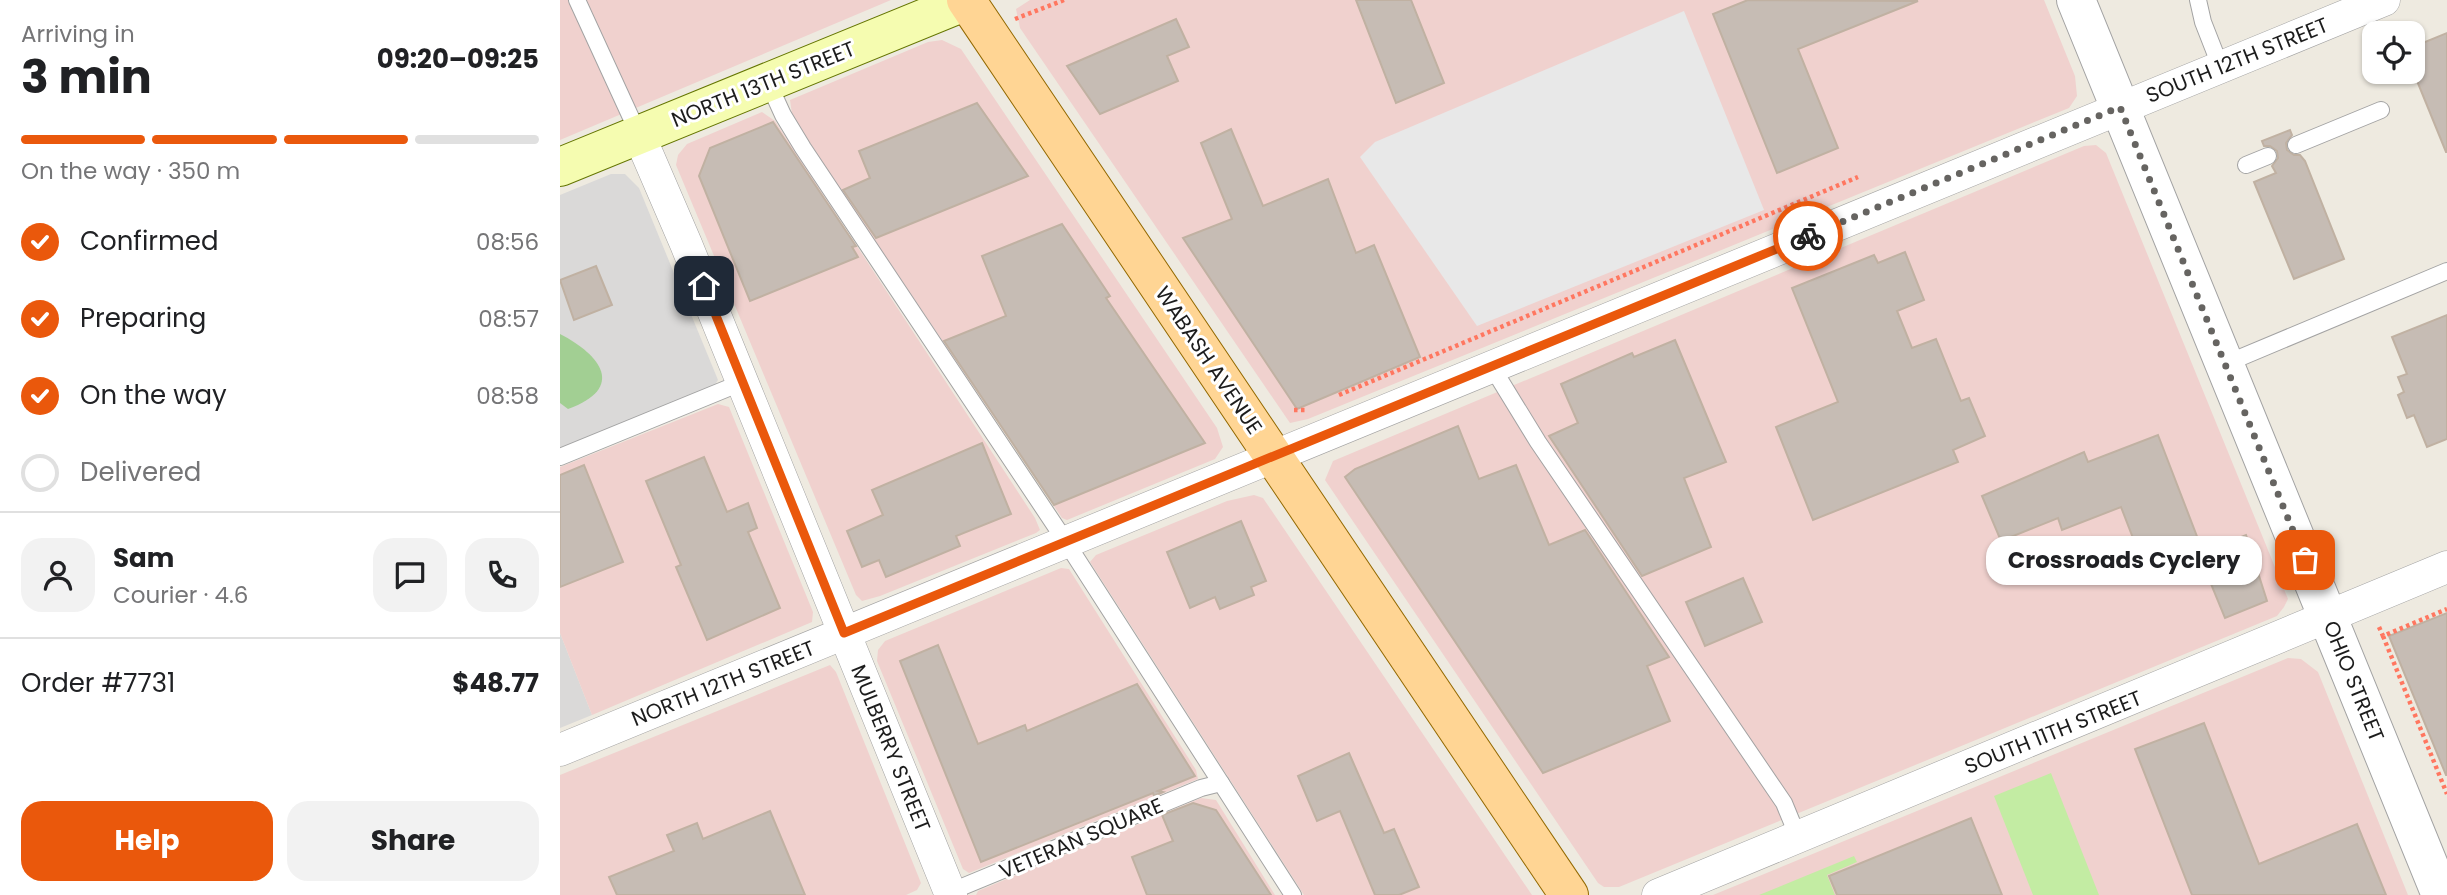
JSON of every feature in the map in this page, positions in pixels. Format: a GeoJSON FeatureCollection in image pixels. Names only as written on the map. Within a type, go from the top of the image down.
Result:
{"type":"FeatureCollection","features":[{"type":"Feature","properties":{"kind":"main road","name":"NORTH 13TH STREET"},"geometry":{"type":"LineString","coordinates":[[560,167],[967,0]]}},
{"type":"Feature","properties":{"kind":"main road","name":"WABASH AVENUE"},"geometry":{"type":"LineString","coordinates":[[967,0],[1569,895]]}},
{"type":"Feature","properties":{"kind":"street","name":"OHIO STREET"},"geometry":{"type":"LineString","coordinates":[[2076,0],[2441,895]]}},
{"type":"Feature","properties":{"kind":"street","name":"SOUTH 12TH STREET"},"geometry":{"type":"LineString","coordinates":[[1273,457],[2384,0]]}},
{"type":"Feature","properties":{"kind":"street","name":"MULBERRY STREET"},"geometry":{"type":"LineString","coordinates":[[639,135],[743,382],[948,894]]}},
{"type":"Feature","properties":{"kind":"street","name":"NORTH 12TH STREET"},"geometry":{"type":"LineString","coordinates":[[560,750],[1273,457]]}},
{"type":"Feature","properties":{"kind":"street","name":"SOUTH 11TH STREET"},"geometry":{"type":"LineString","coordinates":[[1658,895],[2447,567]]}},
{"type":"Feature","properties":{"kind":"lane"},"geometry":{"type":"LineString","coordinates":[[577,0],[639,135]]}},
{"type":"Feature","properties":{"kind":"lane"},"geometry":{"type":"LineString","coordinates":[[2198,0],[2203,22],[2221,68]]}},
{"type":"Feature","properties":{"kind":"lane"},"geometry":{"type":"LineString","coordinates":[[768,82],[783,115],[803,148],[1066,542],[1293,895]]}},
{"type":"Feature","properties":{"kind":"lane"},"geometry":{"type":"LineString","coordinates":[[2296,145],[2381,110]]}},
{"type":"Feature","properties":{"kind":"lane"},"geometry":{"type":"LineString","coordinates":[[2246,165],[2268,156]]}},
{"type":"Feature","properties":{"kind":"lane"},"geometry":{"type":"LineString","coordinates":[[2225,365],[2447,271]]}},
{"type":"Feature","properties":{"kind":"lane"},"geometry":{"type":"LineString","coordinates":[[1492,368],[1538,442],[1777,792],[1798,837]]}},
{"type":"Feature","properties":{"kind":"lane"},"geometry":{"type":"LineString","coordinates":[[560,457],[743,382]]}},
{"type":"Feature","properties":{"kind":"lane","name":"VETERAN SQUARE"},"geometry":{"type":"LineString","coordinates":[[948,894],[1201,788],[1221,783]]}},
{"type":"Feature","properties":{"kind":"path"},"geometry":{"type":"LineString","coordinates":[[1028,17],[1064,0]]}},
{"type":"Feature","properties":{"kind":"path"},"geometry":{"type":"LineString","coordinates":[[1328,400],[1858,177]]}},
{"type":"Feature","properties":{"kind":"path"},"geometry":{"type":"LineString","coordinates":[[1294,410],[1303,411],[1315,406]]}},
{"type":"Feature","properties":{"kind":"path"},"geometry":{"type":"LineString","coordinates":[[2383,636],[2447,794]]}},
{"type":"Feature","properties":{"kind":"shaded area"},"geometry":{"type":"Polygon","coordinates":[[[560,0],[891,0],[560,140],[560,0]]]}},
{"type":"Feature","properties":{"kind":"shaded area"},"geometry":{"type":"Polygon","coordinates":[[[1030,0],[2044,0],[2075,76],[2077,96],[2069,108],[1308,419],[1290,423],[1020,28],[1016,9],[1030,0]]]}},
{"type":"Feature","properties":{"kind":"shaded area"},"geometry":{"type":"Polygon","coordinates":[[[1684,11],[1764,210],[1477,326],[1360,157],[1375,142],[1684,11]]]}},
{"type":"Feature","properties":{"kind":"shaded area"},"geometry":{"type":"Polygon","coordinates":[[[942,40],[961,49],[1217,428],[1223,447],[1215,459],[1067,520],[1062,518],[825,167],[792,114],[790,100],[928,42],[942,40]]]}},
{"type":"Feature","properties":{"kind":"shaded area"},"geometry":{"type":"Polygon","coordinates":[[[762,112],[775,121],[1035,518],[1040,530],[1036,533],[880,596],[862,601],[856,595],[676,165],[678,155],[687,144],[762,112]]]}},
{"type":"Feature","properties":{"kind":"shaded area"},"geometry":{"type":"Polygon","coordinates":[[[2096,145],[2106,153],[2288,599],[2284,607],[2277,616],[1619,887],[1604,887],[1598,883],[1325,480],[1333,461],[2084,146],[2096,145]]]}},
{"type":"Feature","properties":{"kind":"shaded area"},"geometry":{"type":"Polygon","coordinates":[[[611,174],[625,174],[639,188],[718,380],[714,386],[560,449],[560,195],[611,174]]]}},
{"type":"Feature","properties":{"kind":"shaded area"},"geometry":{"type":"Polygon","coordinates":[[[718,404],[729,407],[813,612],[812,622],[592,715],[560,633],[560,467],[718,404]]]}},
{"type":"Feature","properties":{"kind":"shaded area"},"geometry":{"type":"Polygon","coordinates":[[[1254,495],[1263,498],[1532,895],[1304,895],[1090,562],[1096,555],[1227,501],[1254,495]]]}},
{"type":"Feature","properties":{"kind":"shaded area"},"geometry":{"type":"Polygon","coordinates":[[[1061,568],[1069,569],[1196,770],[1198,779],[969,873],[963,869],[877,661],[878,650],[885,641],[1061,568]]]}},
{"type":"Feature","properties":{"kind":"shaded area"},"geometry":{"type":"Polygon","coordinates":[[[560,633],[592,715],[560,728],[560,633]]]}},
{"type":"Feature","properties":{"kind":"shaded area"},"geometry":{"type":"Polygon","coordinates":[[[2288,658],[2301,659],[2318,672],[2408,895],[1713,895],[2288,658]]]}},
{"type":"Feature","properties":{"kind":"shaded area"},"geometry":{"type":"Polygon","coordinates":[[[830,665],[836,672],[921,883],[917,890],[906,895],[560,895],[560,775],[830,665]]]}},
{"type":"Feature","properties":{"kind":"shaded area"},"geometry":{"type":"Polygon","coordinates":[[[1201,798],[1216,800],[1275,895],[976,895],[978,891],[1201,798]]]}},
{"type":"Feature","properties":{"kind":"green space"},"geometry":{"type":"Polygon","coordinates":[[[560,334],[587,352],[596,361],[601,372],[602,382],[597,391],[586,401],[568,409],[560,403],[560,334]]]}},
{"type":"Feature","properties":{"kind":"green space"},"geometry":{"type":"Polygon","coordinates":[[[2051,773],[2099,895],[2033,895],[1994,796],[2051,773]]]}},
{"type":"Feature","properties":{"kind":"green space"},"geometry":{"type":"Polygon","coordinates":[[[1854,856],[1857,862],[1827,875],[1835,895],[1759,895],[1854,856]]]}},
{"type":"Feature","properties":{"kind":"building"},"geometry":{"type":"Polygon","coordinates":[[[1356,0],[1411,0],[1444,83],[1396,103],[1356,0]]]}},
{"type":"Feature","properties":{"kind":"building"},"geometry":{"type":"Polygon","coordinates":[[[1748,0],[1918,1],[1798,49],[1838,148],[1777,173],[1713,14],[1748,0]]]}},
{"type":"Feature","properties":{"kind":"building"},"geometry":{"type":"Polygon","coordinates":[[[1176,19],[1189,47],[1167,56],[1178,81],[1100,114],[1067,66],[1176,19]]]}},
{"type":"Feature","properties":{"kind":"building"},"geometry":{"type":"Polygon","coordinates":[[[2447,33],[2447,152],[2418,84],[2425,84],[2425,42],[2447,33]]]}},
{"type":"Feature","properties":{"kind":"building"},"geometry":{"type":"Polygon","coordinates":[[[977,103],[1028,176],[876,238],[843,190],[870,178],[859,151],[977,103]]]}},
{"type":"Feature","properties":{"kind":"building"},"geometry":{"type":"Polygon","coordinates":[[[773,122],[856,246],[852,247],[858,257],[750,301],[699,176],[710,148],[773,122]]]}},
{"type":"Feature","properties":{"kind":"building"},"geometry":{"type":"Polygon","coordinates":[[[1231,129],[1263,206],[1328,179],[1356,253],[1374,245],[1420,357],[1297,409],[1183,238],[1232,219],[1201,143],[1231,129]]]}},
{"type":"Feature","properties":{"kind":"building"},"geometry":{"type":"Polygon","coordinates":[[[2290,130],[2292,135],[2286,143],[2287,150],[2294,155],[2300,155],[2305,161],[2344,259],[2294,279],[2254,182],[2276,173],[2272,166],[2278,158],[2277,151],[2270,146],[2264,146],[2262,141],[2290,130]]]}},
{"type":"Feature","properties":{"kind":"building"},"geometry":{"type":"Polygon","coordinates":[[[1062,224],[1110,296],[1106,298],[1205,443],[1054,505],[944,341],[1006,316],[982,256],[1062,224]]]}},
{"type":"Feature","properties":{"kind":"building"},"geometry":{"type":"Polygon","coordinates":[[[1905,252],[1924,300],[1897,311],[1912,348],[1936,339],[1961,401],[1969,398],[1985,436],[1953,450],[1958,462],[1813,520],[1776,427],[1838,402],[1792,288],[1874,255],[1878,263],[1905,252]]]}},
{"type":"Feature","properties":{"kind":"building"},"geometry":{"type":"Polygon","coordinates":[[[596,266],[612,305],[574,320],[560,280],[596,266]]]}},
{"type":"Feature","properties":{"kind":"building"},"geometry":{"type":"Polygon","coordinates":[[[2447,315],[2447,439],[2427,447],[2414,415],[2407,418],[2398,395],[2404,392],[2398,377],[2407,374],[2392,337],[2447,315]]]}},
{"type":"Feature","properties":{"kind":"building"},"geometry":{"type":"Polygon","coordinates":[[[1675,340],[1726,462],[1684,478],[1711,547],[1642,576],[1549,436],[1578,423],[1561,384],[1632,353],[1634,357],[1675,340]]]}},
{"type":"Feature","properties":{"kind":"building"},"geometry":{"type":"Polygon","coordinates":[[[1458,426],[1479,479],[1516,465],[1549,545],[1585,530],[1669,657],[1647,666],[1670,721],[1543,773],[1345,477],[1355,469],[1458,426]]]}},
{"type":"Feature","properties":{"kind":"building"},"geometry":{"type":"Polygon","coordinates":[[[2158,435],[2203,552],[2246,535],[2267,601],[2225,618],[2202,562],[2150,582],[2121,507],[2062,530],[2058,518],[2001,541],[1982,496],[2084,452],[2088,462],[2158,435]]]}},
{"type":"Feature","properties":{"kind":"building"},"geometry":{"type":"Polygon","coordinates":[[[982,443],[1011,514],[956,536],[960,546],[886,577],[879,560],[862,567],[847,531],[883,515],[872,490],[982,443]]]}},
{"type":"Feature","properties":{"kind":"building"},"geometry":{"type":"Polygon","coordinates":[[[704,457],[727,512],[748,503],[757,528],[748,532],[780,608],[707,640],[676,567],[681,565],[646,481],[704,457]]]}},
{"type":"Feature","properties":{"kind":"building"},"geometry":{"type":"Polygon","coordinates":[[[584,465],[623,562],[560,587],[560,475],[584,465]]]}},
{"type":"Feature","properties":{"kind":"building"},"geometry":{"type":"Polygon","coordinates":[[[1241,521],[1266,581],[1251,587],[1254,595],[1220,609],[1215,597],[1190,608],[1167,552],[1241,521]]]}},
{"type":"Feature","properties":{"kind":"building"},"geometry":{"type":"Polygon","coordinates":[[[1743,578],[1762,622],[1705,646],[1686,602],[1743,578]]]}},
{"type":"Feature","properties":{"kind":"building"},"geometry":{"type":"Polygon","coordinates":[[[2447,613],[2447,775],[2446,775],[2389,636],[2447,613]]]}},
{"type":"Feature","properties":{"kind":"building"},"geometry":{"type":"Polygon","coordinates":[[[938,645],[978,744],[1025,725],[1027,731],[1137,684],[1195,776],[1158,791],[1163,792],[1154,796],[1153,793],[981,862],[900,661],[938,645]]]}},
{"type":"Feature","properties":{"kind":"building"},"geometry":{"type":"Polygon","coordinates":[[[2204,723],[2259,864],[2357,824],[2386,895],[2192,895],[2135,749],[2204,723]]]}},
{"type":"Feature","properties":{"kind":"building"},"geometry":{"type":"Polygon","coordinates":[[[1349,753],[1384,833],[1394,829],[1419,887],[1399,895],[1375,895],[1340,811],[1317,821],[1298,776],[1349,753]]]}},
{"type":"Feature","properties":{"kind":"building"},"geometry":{"type":"Polygon","coordinates":[[[1193,803],[1216,810],[1271,895],[1147,895],[1132,857],[1173,841],[1162,815],[1193,803]]]}},
{"type":"Feature","properties":{"kind":"building"},"geometry":{"type":"Polygon","coordinates":[[[770,811],[805,895],[617,895],[609,877],[674,851],[667,835],[697,823],[703,839],[770,811]]]}},
{"type":"Feature","properties":{"kind":"building"},"geometry":{"type":"Polygon","coordinates":[[[1971,818],[2002,895],[1837,895],[1829,876],[1971,818]]]}},
{"type":"Feature","properties":{"kind":"way so far"},"geometry":{"type":"LineString","coordinates":[[1808,236],[2120,107],[2305,560]]}},
{"type":"Feature","properties":{"kind":"place","name":"Crossroads Cyclery"},"geometry":{"type":"Point","coordinates":[2305,560]}},
{"type":"Feature","properties":{"kind":"route"},"geometry":{"type":"LineString","coordinates":[[704,286],[844,633],[1808,236]]}}]}
